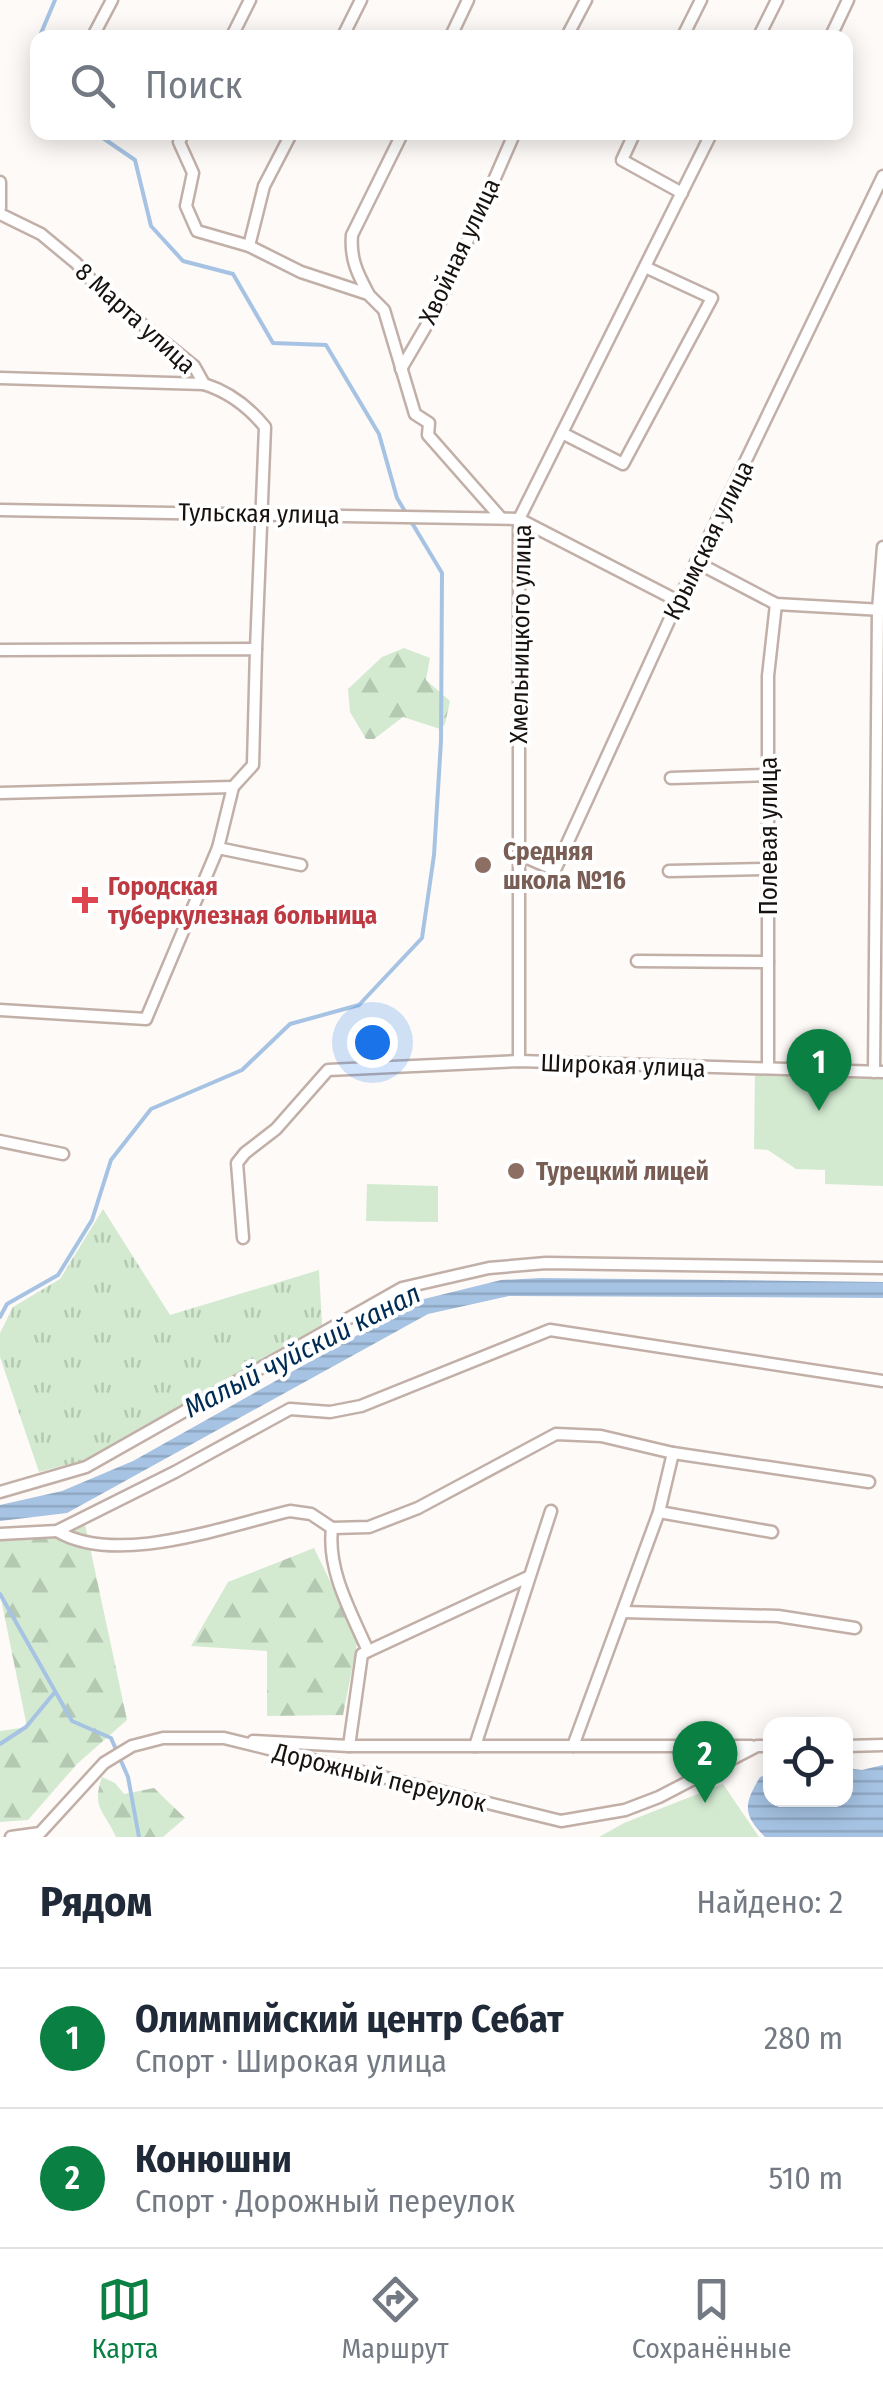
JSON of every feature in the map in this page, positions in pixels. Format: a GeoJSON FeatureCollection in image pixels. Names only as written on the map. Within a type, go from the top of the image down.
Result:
{"type":"FeatureCollection","features":[{"type":"Feature","properties":{"kind":"street"},"geometry":{"type":"LineString","coordinates":[[96,30],[112,0]]}},
{"type":"Feature","properties":{"kind":"street"},"geometry":{"type":"LineString","coordinates":[[235,30],[250,0]]}},
{"type":"Feature","properties":{"kind":"street"},"geometry":{"type":"LineString","coordinates":[[346,30],[362,0]]}},
{"type":"Feature","properties":{"kind":"street"},"geometry":{"type":"LineString","coordinates":[[450,0],[466,4],[454,30]]}},
{"type":"Feature","properties":{"kind":"street"},"geometry":{"type":"LineString","coordinates":[[570,30],[586,0]]}},
{"type":"Feature","properties":{"kind":"street"},"geometry":{"type":"LineString","coordinates":[[686,30],[701,0]]}},
{"type":"Feature","properties":{"kind":"street"},"geometry":{"type":"LineString","coordinates":[[762,30],[777,0]]}},
{"type":"Feature","properties":{"kind":"street"},"geometry":{"type":"LineString","coordinates":[[834,30],[848,0]]}},
{"type":"Feature","properties":{"kind":"street"},"geometry":{"type":"LineString","coordinates":[[182,140],[193,173],[186,206],[198,232],[249,246],[301,272],[368,294]]}},
{"type":"Feature","properties":{"kind":"street"},"geometry":{"type":"LineString","coordinates":[[249,246],[264,186],[288,140]]}},
{"type":"Feature","properties":{"kind":"street"},"geometry":{"type":"LineString","coordinates":[[399,140],[352,234],[356,270],[368,294],[384,310],[415,414],[428,424],[428,435],[501,518]]}},
{"type":"Feature","properties":{"kind":"street","name":"Хвойная улица"},"geometry":{"type":"LineString","coordinates":[[401,369],[443,297],[512,140]]}},
{"type":"Feature","properties":{"kind":"street"},"geometry":{"type":"LineString","coordinates":[[631,140],[622,160],[682,192]]}},
{"type":"Feature","properties":{"kind":"street","name":"Хмельницкого улица"},"geometry":{"type":"LineString","coordinates":[[519,1061],[519,519],[708,140]]}},
{"type":"Feature","properties":{"kind":"street","name":"Крымская улица"},"geometry":{"type":"LineString","coordinates":[[518,854],[555,870],[696,562],[883,176]]}},
{"type":"Feature","properties":{"kind":"street","name":"8 Марта улица"},"geometry":{"type":"LineString","coordinates":[[0,182],[0,211],[40,234],[102,292],[194,366],[204,384],[224,390],[244,404],[265,427],[262,512]]}},
{"type":"Feature","properties":{"kind":"street"},"geometry":{"type":"LineString","coordinates":[[562,433],[623,464],[712,298],[646,267]]}},
{"type":"Feature","properties":{"kind":"street"},"geometry":{"type":"LineString","coordinates":[[0,378],[204,384]]}},
{"type":"Feature","properties":{"kind":"street","name":"Тульская улица"},"geometry":{"type":"LineString","coordinates":[[0,510],[519,519]]}},
{"type":"Feature","properties":{"kind":"street"},"geometry":{"type":"LineString","coordinates":[[0,1010],[146,1018],[218,848],[233,788],[254,765],[262,512]]}},
{"type":"Feature","properties":{"kind":"street"},"geometry":{"type":"LineString","coordinates":[[519,519],[678,601]]}},
{"type":"Feature","properties":{"kind":"street"},"geometry":{"type":"LineString","coordinates":[[878,1072],[883,547]]}},
{"type":"Feature","properties":{"kind":"street"},"geometry":{"type":"LineString","coordinates":[[696,562],[776,604],[881,610]]}},
{"type":"Feature","properties":{"kind":"street","name":"Полевая улица"},"geometry":{"type":"LineString","coordinates":[[768,1068],[768,676],[776,604]]}},
{"type":"Feature","properties":{"kind":"street"},"geometry":{"type":"LineString","coordinates":[[0,650],[256,649]]}},
{"type":"Feature","properties":{"kind":"street"},"geometry":{"type":"LineString","coordinates":[[670,778],[768,775]]}},
{"type":"Feature","properties":{"kind":"street"},"geometry":{"type":"LineString","coordinates":[[0,793],[233,788]]}},
{"type":"Feature","properties":{"kind":"street"},"geometry":{"type":"LineString","coordinates":[[218,848],[300,865]]}},
{"type":"Feature","properties":{"kind":"street"},"geometry":{"type":"LineString","coordinates":[[669,871],[768,869]]}},
{"type":"Feature","properties":{"kind":"street"},"geometry":{"type":"LineString","coordinates":[[637,961],[768,962]]}},
{"type":"Feature","properties":{"kind":"street","name":"Широкая улица"},"geometry":{"type":"LineString","coordinates":[[243,1238],[238,1163],[276,1129],[328,1070],[519,1061],[878,1072]]}},
{"type":"Feature","properties":{"kind":"street"},"geometry":{"type":"LineString","coordinates":[[0,1142],[63,1154]]}},
{"type":"Feature","properties":{"kind":"street"},"geometry":{"type":"LineString","coordinates":[[0,1492],[86,1467],[402,1288],[489,1268],[546,1263],[883,1268]]}},
{"type":"Feature","properties":{"kind":"street"},"geometry":{"type":"LineString","coordinates":[[0,1534],[57,1530],[290,1409],[330,1412],[362,1406],[550,1330],[883,1381]]}},
{"type":"Feature","properties":{"kind":"street"},"geometry":{"type":"LineString","coordinates":[[57,1530],[75,1542],[146,1545],[290,1510],[311,1514],[332,1528],[369,1527],[418,1508],[556,1434],[601,1436],[673,1453],[869,1482]]}},
{"type":"Feature","properties":{"kind":"street"},"geometry":{"type":"LineString","coordinates":[[573,1746],[658,1512],[673,1453]]}},
{"type":"Feature","properties":{"kind":"street"},"geometry":{"type":"LineString","coordinates":[[475,1746],[551,1511]]}},
{"type":"Feature","properties":{"kind":"street"},"geometry":{"type":"LineString","coordinates":[[658,1512],[772,1532]]}},
{"type":"Feature","properties":{"kind":"street"},"geometry":{"type":"LineString","coordinates":[[332,1528],[329,1550],[341,1590],[368,1651]]}},
{"type":"Feature","properties":{"kind":"street"},"geometry":{"type":"LineString","coordinates":[[349,1746],[362,1654],[528,1576]]}},
{"type":"Feature","properties":{"kind":"street"},"geometry":{"type":"LineString","coordinates":[[623,1612],[778,1616],[855,1628]]}},
{"type":"Feature","properties":{"kind":"street","name":"Дорожный переулок"},"geometry":{"type":"LineString","coordinates":[[11,1837],[40,1833],[104,1762],[132,1746],[164,1738],[224,1738],[561,1821],[625,1810],[763,1746]]}},
{"type":"Feature","properties":{"kind":"street"},"geometry":{"type":"LineString","coordinates":[[224,1738],[349,1746],[757,1746]]}},
{"type":"Feature","properties":{"kind":"street"},"geometry":{"type":"LineString","coordinates":[[853,1746],[883,1746]]}},
{"type":"Feature","properties":{"kind":"green space"},"geometry":{"type":"Polygon","coordinates":[[[404,648],[430,658],[426,680],[450,701],[445,724],[440,729],[403,717],[374,739],[366,739],[350,712],[348,689],[382,657],[404,648]]]}},
{"type":"Feature","properties":{"kind":"green space"},"geometry":{"type":"Polygon","coordinates":[[[755,1070],[883,1072],[883,1186],[825,1184],[825,1170],[796,1169],[768,1150],[754,1149],[755,1070]]]}},
{"type":"Feature","properties":{"kind":"green space"},"geometry":{"type":"Polygon","coordinates":[[[367,1184],[438,1186],[438,1222],[366,1221],[367,1184]]]}},
{"type":"Feature","properties":{"kind":"green space"},"geometry":{"type":"Polygon","coordinates":[[[103,1209],[170,1315],[319,1270],[322,1325],[89,1459],[39,1472],[0,1357],[0,1333],[13,1307],[60,1279],[103,1209]]]}},
{"type":"Feature","properties":{"kind":"green space"},"geometry":{"type":"Polygon","coordinates":[[[85,1524],[127,1720],[77,1764],[28,1820],[0,1822],[0,1731],[27,1727],[0,1594],[0,1540],[85,1524]]]}},
{"type":"Feature","properties":{"kind":"green space"},"geometry":{"type":"Polygon","coordinates":[[[314,1548],[358,1639],[343,1715],[267,1716],[267,1651],[191,1646],[228,1582],[314,1548]]]}},
{"type":"Feature","properties":{"kind":"green space"},"geometry":{"type":"Polygon","coordinates":[[[102,1777],[115,1783],[124,1794],[154,1788],[185,1818],[163,1837],[116,1837],[99,1803],[102,1777]]]}},
{"type":"Feature","properties":{"kind":"green space"},"geometry":{"type":"Polygon","coordinates":[[[723,1784],[759,1837],[599,1837],[624,1823],[723,1784]]]}},
{"type":"Feature","properties":{"kind":"water"},"geometry":{"type":"Polygon","coordinates":[[[501,1280],[883,1282],[883,1298],[509,1296],[428,1314],[67,1513],[0,1521],[0,1505],[62,1491],[133,1461],[420,1300],[501,1280]]]}},
{"type":"Feature","properties":{"kind":"water"},"geometry":{"type":"Polygon","coordinates":[[[883,1765],[883,1837],[765,1837],[752,1822],[748,1802],[760,1777],[763,1776],[763,1807],[853,1807],[853,1769],[883,1765]]]}},
{"type":"Feature","properties":{"kind":"waterway"},"geometry":{"type":"LineString","coordinates":[[42,30],[55,0]]}},
{"type":"Feature","properties":{"kind":"waterway"},"geometry":{"type":"LineString","coordinates":[[0,1317],[7,1304],[58,1275],[92,1220],[111,1160],[151,1109],[242,1070],[290,1024],[359,1005],[422,938],[434,855],[441,741],[442,573],[397,498],[379,434],[326,345],[273,343],[233,274],[183,261],[151,226],[135,160],[106,140]]}},
{"type":"Feature","properties":{"kind":"waterway"},"geometry":{"type":"LineString","coordinates":[[0,1594],[72,1721],[111,1738],[128,1777],[139,1837]]}},
{"type":"Feature","properties":{"kind":"waterway"},"geometry":{"type":"LineString","coordinates":[[0,1744],[26,1727],[55,1692]]}},
{"type":"Feature","properties":{"kind":"place","name":"Средняя школа №16"},"geometry":{"type":"Point","coordinates":[483,865]}},
{"type":"Feature","properties":{"kind":"place","name":"Городская туберкулезная больница"},"geometry":{"type":"Point","coordinates":[85,900]}},
{"type":"Feature","properties":{"kind":"place","name":"Олимпийский центр Себат"},"geometry":{"type":"Point","coordinates":[819,1111]}},
{"type":"Feature","properties":{"kind":"place","name":"Турецкий лицей"},"geometry":{"type":"Point","coordinates":[516,1171]}},
{"type":"Feature","properties":{"kind":"place","name":"Конюшни"},"geometry":{"type":"Point","coordinates":[705,1803]}},
{"type":"Feature","properties":{"kind":"water label","name":"Малый чуйский канал"},"geometry":{"type":"Point","coordinates":[302,1350]}}]}
